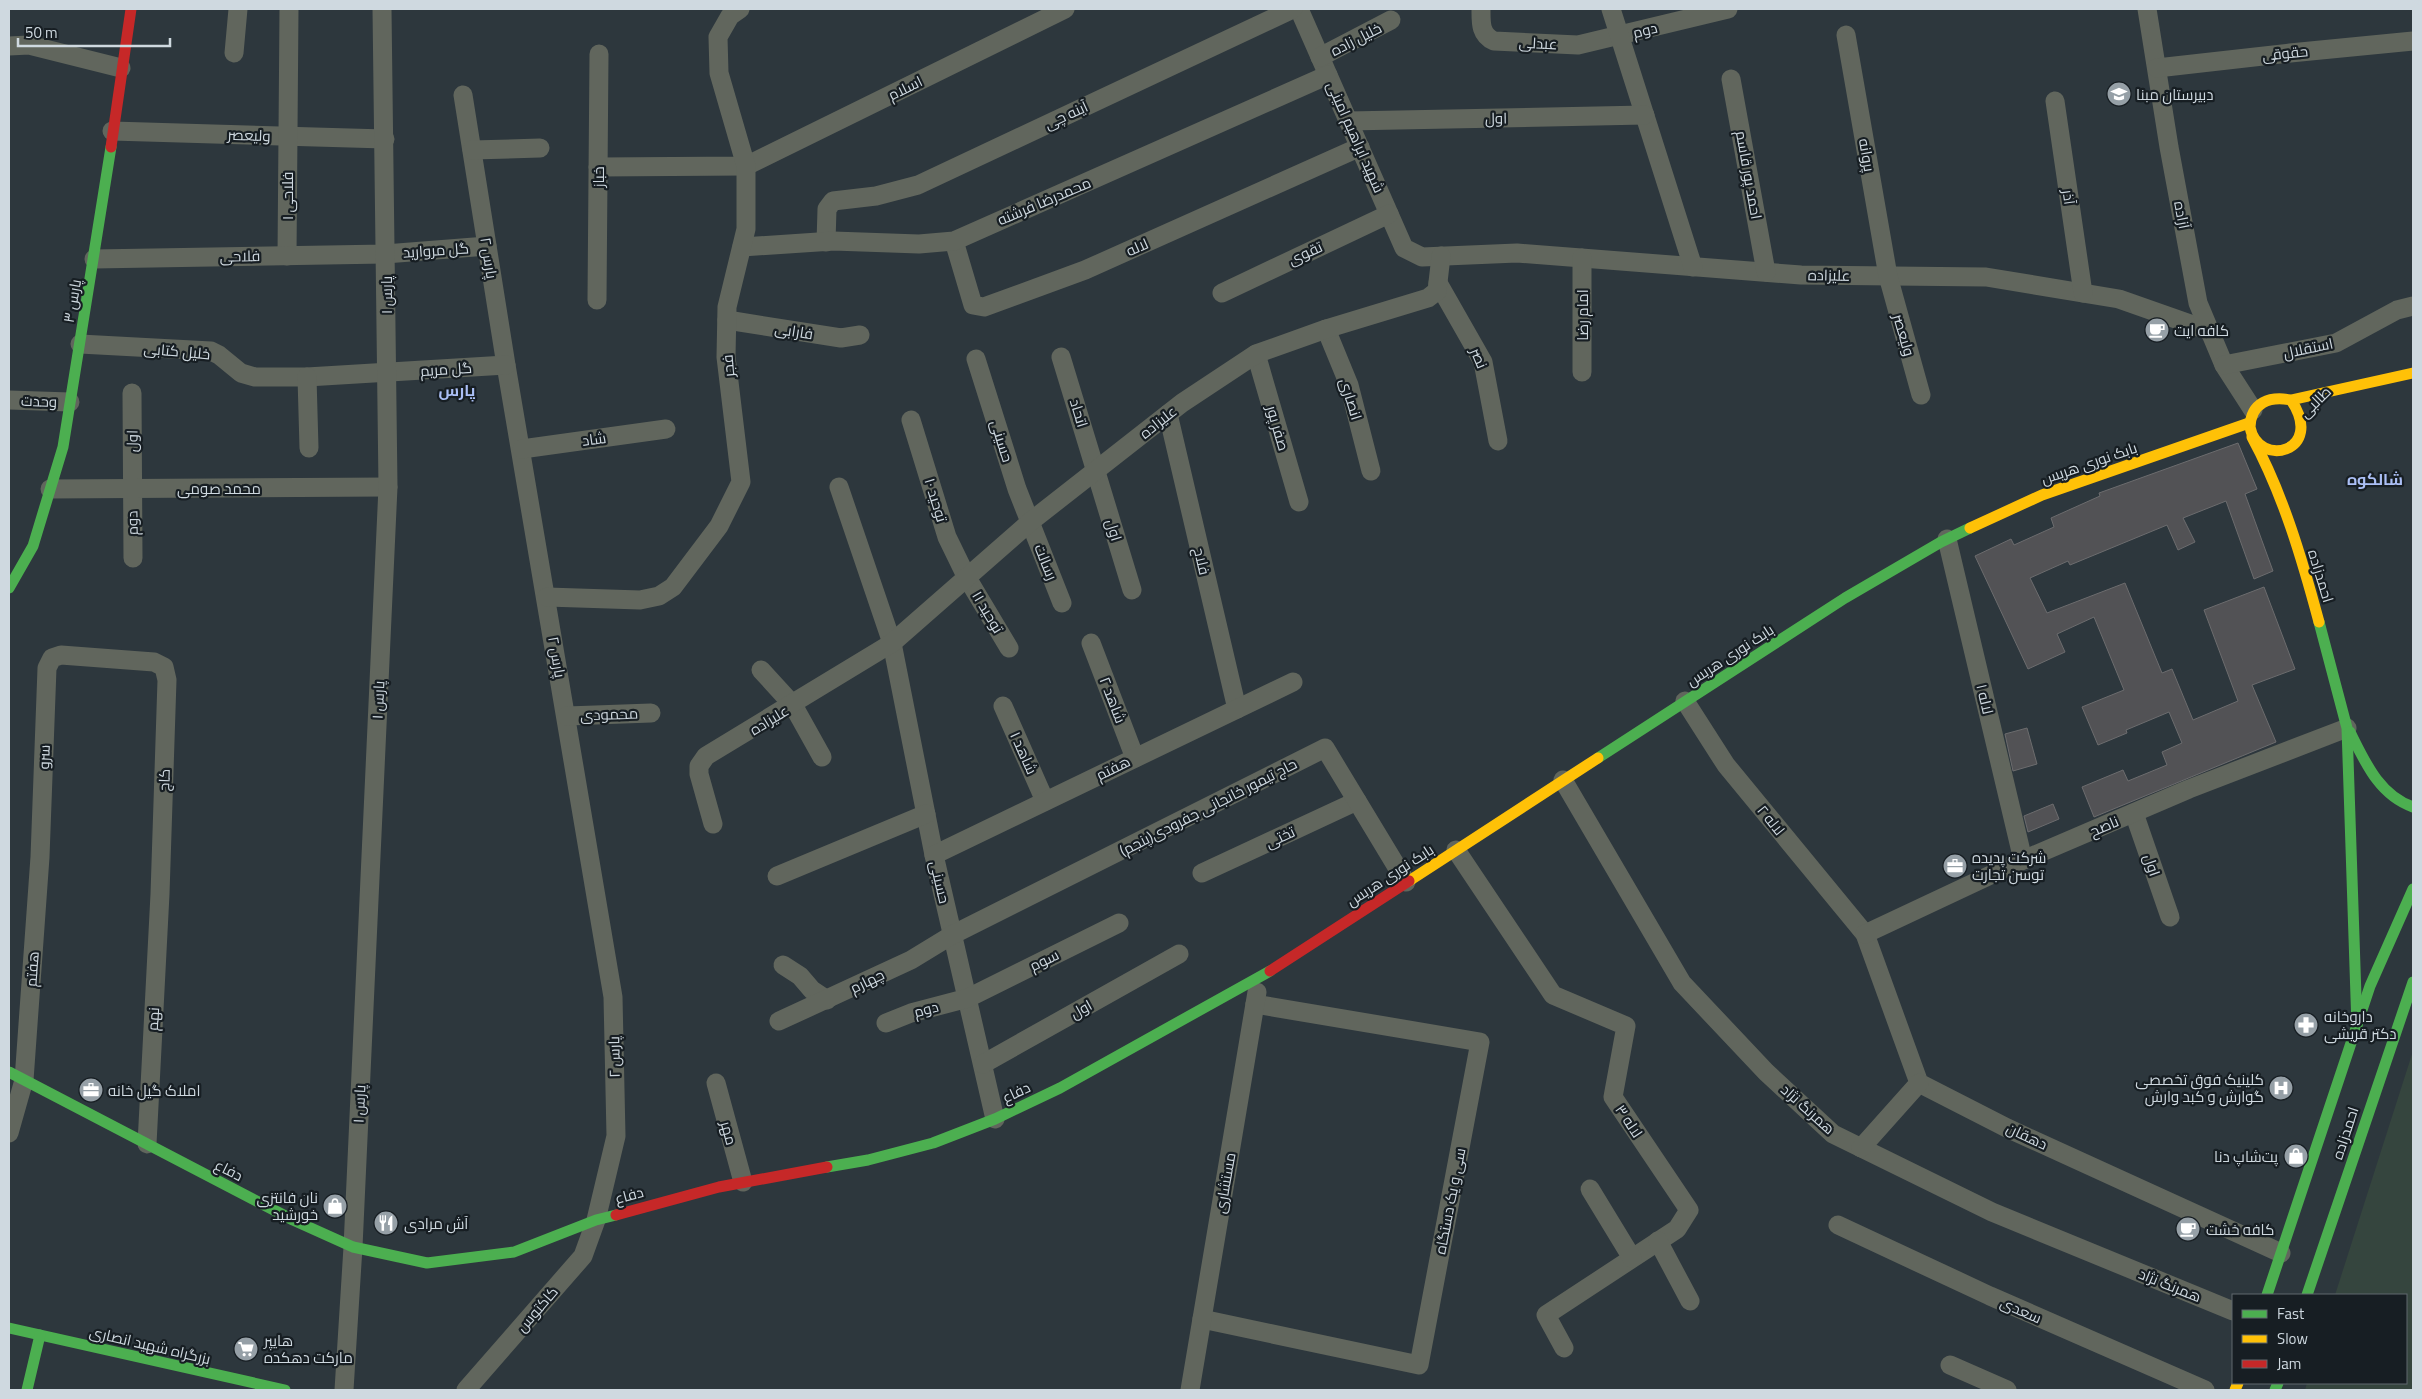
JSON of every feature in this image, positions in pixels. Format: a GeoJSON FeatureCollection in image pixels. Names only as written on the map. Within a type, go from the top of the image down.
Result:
{"type":"FeatureCollection","features":[{"type":"Feature","properties":{"kind":"main road","name":"پارس ۳"},"geometry":{"type":"LineString","coordinates":[[9,588],[33,546],[63,447],[94,259],[131,9]]}},
{"type":"Feature","properties":{"kind":"main road","name":"طالبی"},"geometry":{"type":"LineString","coordinates":[[2291,400],[2413,373]]}},
{"type":"Feature","properties":{"kind":"main road","name":"طالبی"},"geometry":{"type":"LineString","coordinates":[[2332,406],[2351,386]]}},
{"type":"Feature","properties":{"kind":"main road"},"geometry":{"type":"LineString","coordinates":[[2277,396],[2291,400],[2300,410],[2304,424],[2300,438],[2290,448],[2276,451],[2262,447],[2252,437],[2251,416],[2263,400],[2277,396]]}},
{"type":"Feature","properties":{"kind":"main road","name":"بابک نوری هریس"},"geometry":{"type":"LineString","coordinates":[[1260,977],[1845,598],[1947,539],[2042,495],[2251,416]]}},
{"type":"Feature","properties":{"kind":"main road","name":"طالبی"},"geometry":{"type":"LineString","coordinates":[[2300,438],[2313,425]]}},
{"type":"Feature","properties":{"kind":"main road","name":"احمدزاده"},"geometry":{"type":"LineString","coordinates":[[2252,437],[2269,469],[2308,582],[2347,728],[2357,1026]]}},
{"type":"Feature","properties":{"kind":"main road"},"geometry":{"type":"LineString","coordinates":[[2280,498],[2290,448]]}},
{"type":"Feature","properties":{"kind":"main road","name":"احمدزاده"},"geometry":{"type":"LineString","coordinates":[[2347,728],[2383,788],[2406,805],[2413,806]]}},
{"type":"Feature","properties":{"kind":"main road","name":"احمدزاده"},"geometry":{"type":"LineString","coordinates":[[2267,1294],[2370,986],[2413,889]]}},
{"type":"Feature","properties":{"kind":"main road","name":"دفاع"},"geometry":{"type":"LineString","coordinates":[[16,1076],[293,1220],[353,1247],[427,1263],[514,1252],[596,1220],[743,1182],[868,1160],[933,1144],[995,1119],[1060,1088],[1260,977]]}},
{"type":"Feature","properties":{"kind":"main road","name":"احمدزاده"},"geometry":{"type":"LineString","coordinates":[[2307,1294],[2405,1000],[2413,982]]}},
{"type":"Feature","properties":{"kind":"main road","name":"بزرگراه شهید انصاری"},"geometry":{"type":"LineString","coordinates":[[9,1328],[285,1390]]}},
{"type":"Feature","properties":{"kind":"main road"},"geometry":{"type":"LineString","coordinates":[[27,1390],[40,1335]]}},
{"type":"Feature","properties":{"kind":"street"},"geometry":{"type":"LineString","coordinates":[[234,53],[238,9]]}},
{"type":"Feature","properties":{"kind":"street","name":"فلاحی ۱"},"geometry":{"type":"LineString","coordinates":[[287,256],[289,9]]}},
{"type":"Feature","properties":{"kind":"street","name":"پارس ۱"},"geometry":{"type":"LineString","coordinates":[[344,1390],[353,1247],[388,487],[382,9]]}},
{"type":"Feature","properties":{"kind":"street","name":"اسلام"},"geometry":{"type":"LineString","coordinates":[[746,166],[1065,9]]}},
{"type":"Feature","properties":{"kind":"street","name":"آینه چی"},"geometry":{"type":"LineString","coordinates":[[826,242],[827,210],[833,201],[876,196],[918,185],[1293,9]]}},
{"type":"Feature","properties":{"kind":"street","name":"شهید ابراهیم امینی"},"geometry":{"type":"LineString","coordinates":[[1299,9],[1404,248],[1422,257]]}},
{"type":"Feature","properties":{"kind":"street","name":"عبدلی"},"geometry":{"type":"LineString","coordinates":[[1481,9],[1482,29],[1487,38],[1494,41],[1578,45],[1620,36]]}},
{"type":"Feature","properties":{"kind":"street"},"geometry":{"type":"LineString","coordinates":[[1611,9],[1693,267]]}},
{"type":"Feature","properties":{"kind":"street","name":"دوم"},"geometry":{"type":"LineString","coordinates":[[1620,36],[1728,9]]}},
{"type":"Feature","properties":{"kind":"street","name":"آزاده"},"geometry":{"type":"LineString","coordinates":[[2147,9],[2169,147],[2198,303],[2224,365],[2251,416]]}},
{"type":"Feature","properties":{"kind":"street","name":"فجر"},"geometry":{"type":"LineString","coordinates":[[547,597],[640,600],[659,596],[673,587],[718,526],[741,482],[726,357],[727,307],[746,229],[746,166],[719,73],[718,38],[732,11]]}},
{"type":"Feature","properties":{"kind":"street","name":"خلیل زاده"},"geometry":{"type":"LineString","coordinates":[[1320,57],[1391,20]]}},
{"type":"Feature","properties":{"kind":"street","name":"پروانه"},"geometry":{"type":"LineString","coordinates":[[1846,35],[1888,276]]}},
{"type":"Feature","properties":{"kind":"street","name":"حقوقی"},"geometry":{"type":"LineString","coordinates":[[2157,68],[2290,52],[2413,42]]}},
{"type":"Feature","properties":{"kind":"street"},"geometry":{"type":"LineString","coordinates":[[9,46],[29,45],[122,68]]}},
{"type":"Feature","properties":{"kind":"street","name":"خباز"},"geometry":{"type":"LineString","coordinates":[[597,300],[599,54]]}},
{"type":"Feature","properties":{"kind":"street","name":"محمدرضا فرشته"},"geometry":{"type":"LineString","coordinates":[[742,247],[826,242],[919,244],[954,241],[1328,75]]}},
{"type":"Feature","properties":{"kind":"street","name":"احمد پور قاسم"},"geometry":{"type":"LineString","coordinates":[[1731,79],[1766,272]]}},
{"type":"Feature","properties":{"kind":"street","name":"پارس ۲"},"geometry":{"type":"LineString","coordinates":[[463,95],[506,365],[522,449],[613,998],[616,1136],[596,1220]]}},
{"type":"Feature","properties":{"kind":"street","name":"آذر"},"geometry":{"type":"LineString","coordinates":[[2055,101],[2083,293]]}},
{"type":"Feature","properties":{"kind":"street","name":"اول"},"geometry":{"type":"LineString","coordinates":[[1348,121],[1645,114]]}},
{"type":"Feature","properties":{"kind":"street","name":"ولیعصر"},"geometry":{"type":"LineString","coordinates":[[112,131],[385,139]]}},
{"type":"Feature","properties":{"kind":"street"},"geometry":{"type":"LineString","coordinates":[[472,150],[540,148]]}},
{"type":"Feature","properties":{"kind":"street","name":"لاله"},"geometry":{"type":"LineString","coordinates":[[954,241],[973,305],[984,307],[1085,270],[1360,148]]}},
{"type":"Feature","properties":{"kind":"street"},"geometry":{"type":"LineString","coordinates":[[598,167],[746,166]]}},
{"type":"Feature","properties":{"kind":"street","name":"تقوی"},"geometry":{"type":"LineString","coordinates":[[1222,293],[1389,214]]}},
{"type":"Feature","properties":{"kind":"street","name":"گل مروارید"},"geometry":{"type":"LineString","coordinates":[[385,254],[487,246]]}},
{"type":"Feature","properties":{"kind":"street","name":"علیزاده"},"geometry":{"type":"LineString","coordinates":[[1422,257],[1517,253],[1766,272],[1986,277],[2119,298],[2210,331]]}},
{"type":"Feature","properties":{"kind":"street","name":"فلاحی"},"geometry":{"type":"LineString","coordinates":[[94,259],[385,254]]}},
{"type":"Feature","properties":{"kind":"street"},"geometry":{"type":"LineString","coordinates":[[1438,283],[1441,256]]}},
{"type":"Feature","properties":{"kind":"street","name":"امام رضا"},"geometry":{"type":"LineString","coordinates":[[1582,258],[1582,372]]}},
{"type":"Feature","properties":{"kind":"street","name":"ولیعصر"},"geometry":{"type":"LineString","coordinates":[[1888,276],[1921,394]]}},
{"type":"Feature","properties":{"kind":"street","name":"علیزاده"},"geometry":{"type":"LineString","coordinates":[[713,824],[699,774],[699,766],[706,756],[793,705],[892,643],[966,576],[1030,522],[1168,414],[1256,354],[1326,329],[1428,298],[1437,291],[1438,283]]}},
{"type":"Feature","properties":{"kind":"street","name":"نصر"},"geometry":{"type":"LineString","coordinates":[[1438,283],[1483,362],[1498,442]]}},
{"type":"Feature","properties":{"kind":"street","name":"استقلال"},"geometry":{"type":"LineString","coordinates":[[2224,365],[2336,343],[2397,310],[2413,306]]}},
{"type":"Feature","properties":{"kind":"street","name":"فارابی"},"geometry":{"type":"LineString","coordinates":[[727,320],[841,338],[860,335]]}},
{"type":"Feature","properties":{"kind":"street","name":"انصاری"},"geometry":{"type":"LineString","coordinates":[[1326,329],[1349,385],[1371,471]]}},
{"type":"Feature","properties":{"kind":"street","name":"خلیل کتابی"},"geometry":{"type":"LineString","coordinates":[[80,344],[211,351],[220,355],[247,376],[307,377],[386,373]]}},
{"type":"Feature","properties":{"kind":"street","name":"صفر پور"},"geometry":{"type":"LineString","coordinates":[[1256,354],[1299,502]]}},
{"type":"Feature","properties":{"kind":"street","name":"اتحاد"},"geometry":{"type":"LineString","coordinates":[[1061,357],[1096,470]]}},
{"type":"Feature","properties":{"kind":"street","name":"حسینی"},"geometry":{"type":"LineString","coordinates":[[976,359],[1017,489],[1030,522]]}},
{"type":"Feature","properties":{"kind":"street","name":"گل مریم"},"geometry":{"type":"LineString","coordinates":[[386,373],[506,365]]}},
{"type":"Feature","properties":{"kind":"street"},"geometry":{"type":"LineString","coordinates":[[307,377],[309,448]]}},
{"type":"Feature","properties":{"kind":"street","name":"اول"},"geometry":{"type":"LineString","coordinates":[[131,488],[132,393]]}},
{"type":"Feature","properties":{"kind":"street","name":"وحدت"},"geometry":{"type":"LineString","coordinates":[[9,400],[70,402]]}},
{"type":"Feature","properties":{"kind":"street","name":"فلاح"},"geometry":{"type":"LineString","coordinates":[[1168,414],[1237,709]]}},
{"type":"Feature","properties":{"kind":"street","name":"توحید ۱۰"},"geometry":{"type":"LineString","coordinates":[[911,420],[947,537],[966,576]]}},
{"type":"Feature","properties":{"kind":"street","name":"شاد"},"geometry":{"type":"LineString","coordinates":[[522,449],[666,429]]}},
{"type":"Feature","properties":{"kind":"street","name":"اول"},"geometry":{"type":"LineString","coordinates":[[1096,470],[1132,590]]}},
{"type":"Feature","properties":{"kind":"street","name":"محمد صومی"},"geometry":{"type":"LineString","coordinates":[[50,489],[388,487]]}},
{"type":"Feature","properties":{"kind":"street"},"geometry":{"type":"LineString","coordinates":[[839,487],[892,643]]}},
{"type":"Feature","properties":{"kind":"street","name":"دوم"},"geometry":{"type":"LineString","coordinates":[[131,488],[133,558]]}},
{"type":"Feature","properties":{"kind":"street","name":"رسالت"},"geometry":{"type":"LineString","coordinates":[[1030,522],[1062,603]]}},
{"type":"Feature","properties":{"kind":"street","name":"لاله ۱"},"geometry":{"type":"LineString","coordinates":[[1947,539],[2023,860]]}},
{"type":"Feature","properties":{"kind":"street","name":"توحید ‍۱۱"},"geometry":{"type":"LineString","coordinates":[[966,576],[1009,648]]}},
{"type":"Feature","properties":{"kind":"street","name":"حسینی"},"geometry":{"type":"LineString","coordinates":[[892,643],[934,855],[995,1119]]}},
{"type":"Feature","properties":{"kind":"street","name":"شاهد ۲"},"geometry":{"type":"LineString","coordinates":[[1091,643],[1135,758]]}},
{"type":"Feature","properties":{"kind":"street","name":"علیزاده"},"geometry":{"type":"LineString","coordinates":[[842,674],[875,654]]}},
{"type":"Feature","properties":{"kind":"street","name":"کاج"},"geometry":{"type":"LineString","coordinates":[[52,658],[61,655],[145,661],[154,662],[164,667],[167,680],[160,894]]}},
{"type":"Feature","properties":{"kind":"street","name":"سرو"},"geometry":{"type":"LineString","coordinates":[[40,857],[47,668],[52,658]]}},
{"type":"Feature","properties":{"kind":"street"},"geometry":{"type":"LineString","coordinates":[[761,670],[793,705],[822,757]]}},
{"type":"Feature","properties":{"kind":"street","name":"هفتم"},"geometry":{"type":"LineString","coordinates":[[934,855],[1293,682]]}},
{"type":"Feature","properties":{"kind":"street","name":"لاله ۲"},"geometry":{"type":"LineString","coordinates":[[1685,701],[1726,765],[1865,934]]}},
{"type":"Feature","properties":{"kind":"street","name":"شاهد ۱"},"geometry":{"type":"LineString","coordinates":[[1004,706],[1045,801]]}},
{"type":"Feature","properties":{"kind":"street","name":"محمودی"},"geometry":{"type":"LineString","coordinates":[[566,716],[651,713]]}},
{"type":"Feature","properties":{"kind":"street","name":"ناصح"},"geometry":{"type":"LineString","coordinates":[[1865,934],[2023,860],[2134,813],[2347,728]]}},
{"type":"Feature","properties":{"kind":"street","name":"حاج تیمور خانجانی جفرودی(پنجم)"},"geometry":{"type":"LineString","coordinates":[[952,936],[1326,748],[1406,882]]}},
{"type":"Feature","properties":{"kind":"street","name":"همرنگ نژاد"},"geometry":{"type":"LineString","coordinates":[[1563,780],[1682,984],[1766,1072],[1833,1134],[1992,1212],[2232,1311]]}},
{"type":"Feature","properties":{"kind":"street","name":"تختی"},"geometry":{"type":"LineString","coordinates":[[1202,873],[1357,801]]}},
{"type":"Feature","properties":{"kind":"street","name":"اول"},"geometry":{"type":"LineString","coordinates":[[2134,813],[2170,917]]}},
{"type":"Feature","properties":{"kind":"street"},"geometry":{"type":"LineString","coordinates":[[776,876],[926,814]]}},
{"type":"Feature","properties":{"kind":"street","name":"لاله ۳"},"geometry":{"type":"LineString","coordinates":[[1456,850],[1553,995],[1626,1026],[1613,1097],[1689,1210],[1677,1229],[1546,1315],[1564,1348]]}},
{"type":"Feature","properties":{"kind":"street","name":"هفتم"},"geometry":{"type":"LineString","coordinates":[[16,1076],[40,857]]}},
{"type":"Feature","properties":{"kind":"street","name":"نهم"},"geometry":{"type":"LineString","coordinates":[[147,1144],[160,894]]}},
{"type":"Feature","properties":{"kind":"street","name":"سوم"},"geometry":{"type":"LineString","coordinates":[[968,998],[1119,923]]}},
{"type":"Feature","properties":{"kind":"street"},"geometry":{"type":"LineString","coordinates":[[1861,1148],[1919,1083],[1865,934]]}},
{"type":"Feature","properties":{"kind":"street","name":"چهارم"},"geometry":{"type":"LineString","coordinates":[[779,1021],[910,960],[952,936]]}},
{"type":"Feature","properties":{"kind":"street","name":"اول"},"geometry":{"type":"LineString","coordinates":[[983,1064],[1179,954]]}},
{"type":"Feature","properties":{"kind":"street"},"geometry":{"type":"LineString","coordinates":[[783,965],[800,976],[812,990],[827,1000]]}},
{"type":"Feature","properties":{"kind":"street","name":"مستشاری"},"geometry":{"type":"LineString","coordinates":[[1190,1390],[1260,977]]}},
{"type":"Feature","properties":{"kind":"street","name":"دوم"},"geometry":{"type":"LineString","coordinates":[[886,1023],[911,1013],[968,998]]}},
{"type":"Feature","properties":{"kind":"street","name":"سی و یک دستگاه"},"geometry":{"type":"LineString","coordinates":[[1202,1320],[1419,1365],[1480,1042],[1255,1004]]}},
{"type":"Feature","properties":{"kind":"street"},"geometry":{"type":"LineString","coordinates":[[9,1134],[16,1076]]}},
{"type":"Feature","properties":{"kind":"street","name":"مهر"},"geometry":{"type":"LineString","coordinates":[[716,1083],[743,1182]]}},
{"type":"Feature","properties":{"kind":"street","name":"دهقان"},"geometry":{"type":"LineString","coordinates":[[1919,1083],[2008,1128],[2281,1253]]}},
{"type":"Feature","properties":{"kind":"street"},"geometry":{"type":"LineString","coordinates":[[1590,1189],[1632,1258]]}},
{"type":"Feature","properties":{"kind":"street","name":"کاکتوس"},"geometry":{"type":"LineString","coordinates":[[466,1390],[583,1256],[596,1220]]}},
{"type":"Feature","properties":{"kind":"street","name":"سعدی"},"geometry":{"type":"LineString","coordinates":[[1838,1225],[1990,1296],[2205,1390]]}},
{"type":"Feature","properties":{"kind":"street"},"geometry":{"type":"LineString","coordinates":[[1658,1241],[1690,1301]]}},
{"type":"Feature","properties":{"kind":"street"},"geometry":{"type":"LineString","coordinates":[[1950,1365],[2007,1390]]}},
{"type":"Feature","properties":{"kind":"green space"},"geometry":{"type":"Polygon","coordinates":[[[2413,1051],[2413,1390],[2305,1390],[2307,1384],[2407,1384],[2407,1294],[2335,1294],[2413,1051]]]}},
{"type":"Feature","properties":{"kind":"building"},"geometry":{"type":"Polygon","coordinates":[[[2238,443],[2257,489],[2245,494],[2273,571],[2254,579],[2226,501],[2183,518],[2195,542],[2178,550],[2167,525],[2070,565],[2068,561],[2030,578],[2047,613],[2125,583],[2162,673],[2172,669],[2193,720],[2238,701],[2204,610],[2264,587],[2295,669],[2252,685],[2276,742],[2094,817],[2082,787],[2123,770],[2128,781],[2167,765],[2162,752],[2182,743],[2169,712],[2126,730],[2127,733],[2098,745],[2082,707],[2124,690],[2094,617],[2057,634],[2065,652],[2028,669],[1975,556],[2011,539],[2014,545],[2054,527],[2051,518],[2100,496],[2099,493],[2238,443]]]}},
{"type":"Feature","properties":{"kind":"building"},"geometry":{"type":"Polygon","coordinates":[[[2027,728],[2037,764],[2013,771],[2005,734],[2027,728]]]}},
{"type":"Feature","properties":{"kind":"building"},"geometry":{"type":"Polygon","coordinates":[[[2053,804],[2059,819],[2028,832],[2024,816],[2053,804]]]}},
{"type":"Feature","properties":{"kind":"traffic: fast"},"geometry":{"type":"LineString","coordinates":[[9,588],[33,546],[63,447],[111,147]]}},
{"type":"Feature","properties":{"kind":"traffic: fast"},"geometry":{"type":"LineString","coordinates":[[1598,758],[1845,598],[1941,542],[1970,528]]}},
{"type":"Feature","properties":{"kind":"traffic: fast"},"geometry":{"type":"LineString","coordinates":[[2319,622],[2347,728],[2357,1027]]}},
{"type":"Feature","properties":{"kind":"traffic: fast"},"geometry":{"type":"LineString","coordinates":[[2350,732],[2368,766],[2382,786],[2401,802],[2413,807]]}},
{"type":"Feature","properties":{"kind":"traffic: fast"},"geometry":{"type":"LineString","coordinates":[[2267,1294],[2370,986],[2413,889]]}},
{"type":"Feature","properties":{"kind":"traffic: fast"},"geometry":{"type":"LineString","coordinates":[[827,1167],[868,1160],[933,1143],[995,1119],[1060,1088],[1270,971]]}},
{"type":"Feature","properties":{"kind":"traffic: fast"},"geometry":{"type":"LineString","coordinates":[[2307,1294],[2413,982]]}},
{"type":"Feature","properties":{"kind":"traffic: fast"},"geometry":{"type":"LineString","coordinates":[[9,1072],[293,1220],[353,1247],[427,1263],[514,1252],[596,1220],[616,1215]]}},
{"type":"Feature","properties":{"kind":"traffic: fast"},"geometry":{"type":"LineString","coordinates":[[9,1328],[285,1390]]}},
{"type":"Feature","properties":{"kind":"traffic: fast"},"geometry":{"type":"LineString","coordinates":[[27,1390],[40,1335]]}},
{"type":"Feature","properties":{"kind":"traffic: fast"},"geometry":{"type":"LineString","coordinates":[[2275,1390],[2278,1384]]}},
{"type":"Feature","properties":{"kind":"traffic: slow"},"geometry":{"type":"LineString","coordinates":[[2291,400],[2300,418],[2300,432],[2296,442],[2287,449],[2276,451],[2265,448],[2255,440],[2250,427],[2254,412],[2263,403],[2276,399],[2291,400],[2413,373]]}},
{"type":"Feature","properties":{"kind":"traffic: slow"},"geometry":{"type":"LineString","coordinates":[[1970,528],[2042,495],[2249,423]]}},
{"type":"Feature","properties":{"kind":"traffic: slow"},"geometry":{"type":"LineString","coordinates":[[2252,437],[2282,504],[2299,551],[2319,622]]}},
{"type":"Feature","properties":{"kind":"traffic: slow"},"geometry":{"type":"LineString","coordinates":[[1409,881],[1598,758]]}},
{"type":"Feature","properties":{"kind":"traffic: slow"},"geometry":{"type":"LineString","coordinates":[[2235,1390],[2238,1384]]}},
{"type":"Feature","properties":{"kind":"traffic: jam"},"geometry":{"type":"LineString","coordinates":[[111,147],[131,9]]}},
{"type":"Feature","properties":{"kind":"traffic: jam"},"geometry":{"type":"LineString","coordinates":[[1270,971],[1409,881]]}},
{"type":"Feature","properties":{"kind":"traffic: jam"},"geometry":{"type":"LineString","coordinates":[[616,1215],[719,1187],[827,1167]]}},
{"type":"Feature","properties":{"kind":"place","name":"دبیرستان مبنا"},"geometry":{"type":"Point","coordinates":[2119,94]}},
{"type":"Feature","properties":{"kind":"place","name":"کافه ایت"},"geometry":{"type":"Point","coordinates":[2157,330]}},
{"type":"Feature","properties":{"kind":"place","name":"شرکت پدیده توسن تجارت"},"geometry":{"type":"Point","coordinates":[1955,866]}},
{"type":"Feature","properties":{"kind":"place","name":"داروخانه دکتر قریشی"},"geometry":{"type":"Point","coordinates":[2306,1025]}},
{"type":"Feature","properties":{"kind":"place","name":"کلینیک فوق تخصصی گوارش و کبد وارش"},"geometry":{"type":"Point","coordinates":[2281,1088]}},
{"type":"Feature","properties":{"kind":"place","name":"املاک گیل خانه"},"geometry":{"type":"Point","coordinates":[91,1090]}},
{"type":"Feature","properties":{"kind":"place","name":"پت‌شاپ دنا"},"geometry":{"type":"Point","coordinates":[2296,1156]}},
{"type":"Feature","properties":{"kind":"place","name":"نان فانتزی خورشید"},"geometry":{"type":"Point","coordinates":[335,1206]}},
{"type":"Feature","properties":{"kind":"place","name":"آش مرادی"},"geometry":{"type":"Point","coordinates":[386,1223]}},
{"type":"Feature","properties":{"kind":"place","name":"کافه خشت"},"geometry":{"type":"Point","coordinates":[2188,1229]}},
{"type":"Feature","properties":{"kind":"place","name":"هایپر مارکت دهکده"},"geometry":{"type":"Point","coordinates":[246,1349]}},
{"type":"Feature","properties":{"kind":"district","name":"پارس"},"geometry":{"type":"Point","coordinates":[457,390]}},
{"type":"Feature","properties":{"kind":"district","name":"شالکوه"},"geometry":{"type":"Point","coordinates":[2375,479]}}]}
